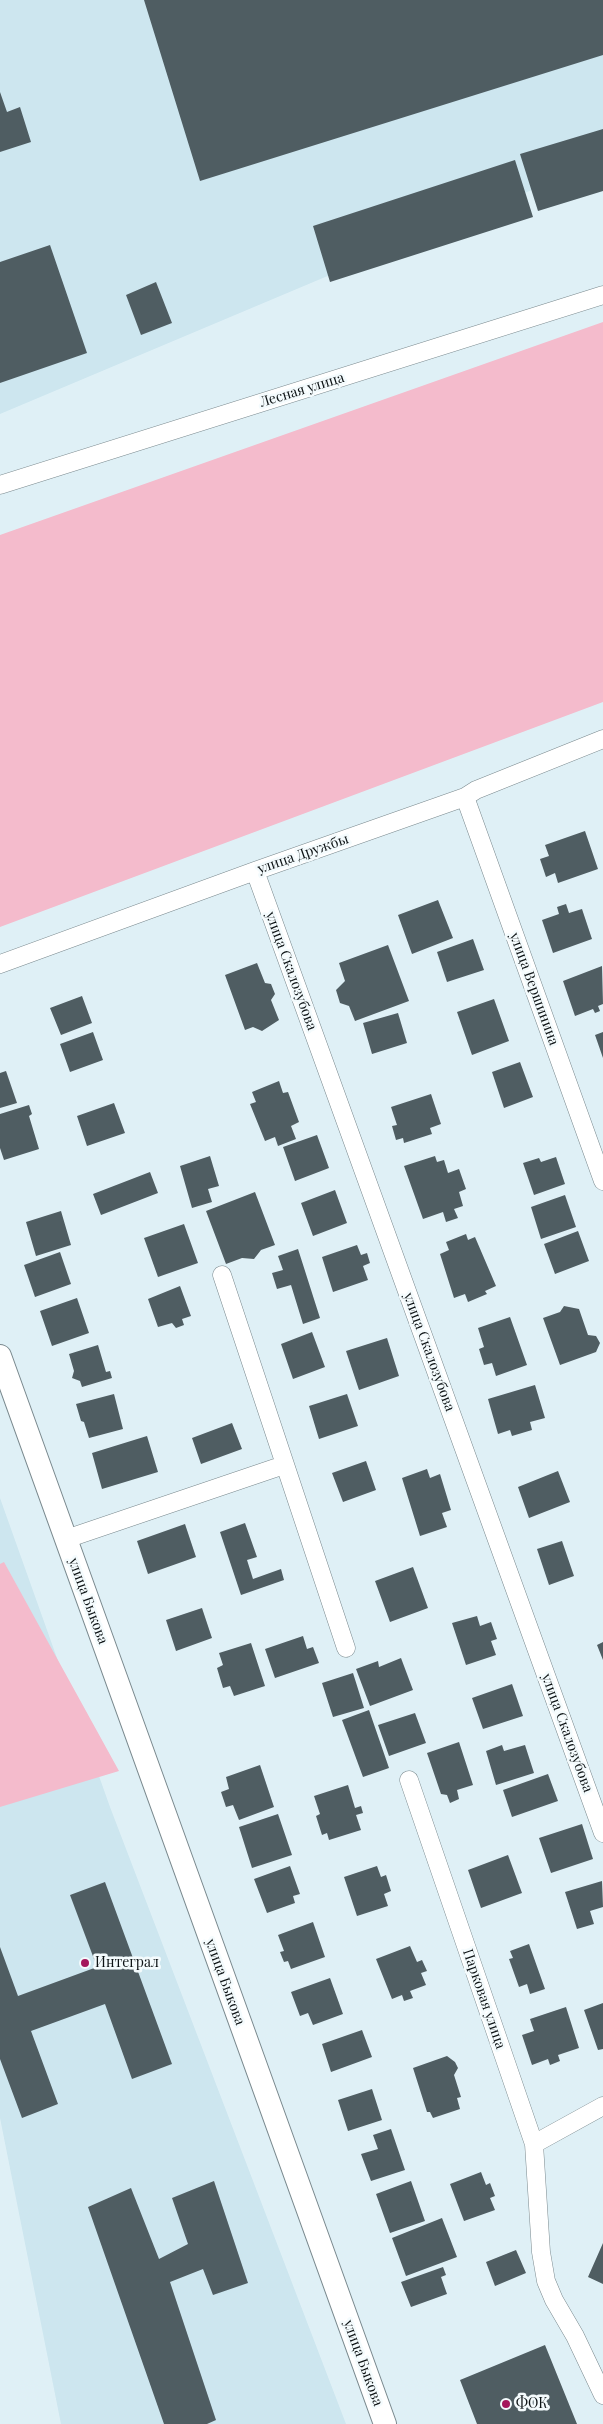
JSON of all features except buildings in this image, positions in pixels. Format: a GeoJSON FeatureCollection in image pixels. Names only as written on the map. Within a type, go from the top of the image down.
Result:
{"type":"FeatureCollection","features":[{"type":"Feature","properties":{"kind":"street","name":"Лесная улица"},"geometry":{"type":"LineString","coordinates":[[0,485],[603,295]]}},
{"type":"Feature","properties":{"kind":"street","name":"улица Дружбы"},"geometry":{"type":"LineString","coordinates":[[0,964],[464,797],[476,790],[603,739]]}},
{"type":"Feature","properties":{"kind":"street","name":"улица Вершинина"},"geometry":{"type":"LineString","coordinates":[[464,797],[603,1181]]}},
{"type":"Feature","properties":{"kind":"street","name":"улица Скалозубова"},"geometry":{"type":"LineString","coordinates":[[255,871],[603,1833]]}},
{"type":"Feature","properties":{"kind":"street"},"geometry":{"type":"LineString","coordinates":[[222,1275],[346,1648]]}},
{"type":"Feature","properties":{"kind":"street","name":"улица Быкова"},"geometry":{"type":"LineString","coordinates":[[0,1356],[385,2424]]}},
{"type":"Feature","properties":{"kind":"street","name":"улица Быкова"},"geometry":{"type":"LineString","coordinates":[[66,1539],[284,1465]]}},
{"type":"Feature","properties":{"kind":"street","name":"Парковая улица"},"geometry":{"type":"LineString","coordinates":[[409,1780],[534,2144],[541,2252],[546,2280],[554,2300],[575,2336],[603,2395]]}},
{"type":"Feature","properties":{"kind":"street"},"geometry":{"type":"LineString","coordinates":[[534,2144],[603,2106]]}},
{"type":"Feature","properties":{"kind":"shaded area"},"geometry":{"type":"Polygon","coordinates":[[[0,0],[603,0],[603,160],[0,414],[0,0]]]}},
{"type":"Feature","properties":{"kind":"shaded area"},"geometry":{"type":"Polygon","coordinates":[[[603,322],[603,702],[0,927],[0,535],[603,322]]]}},
{"type":"Feature","properties":{"kind":"shaded area","name":"Интеграл"},"geometry":{"type":"Polygon","coordinates":[[[0,1498],[110,1807],[346,2424],[61,2424],[0,2118],[0,1498]]]}},
{"type":"Feature","properties":{"kind":"shaded area"},"geometry":{"type":"Polygon","coordinates":[[[4,1562],[119,1771],[0,1807],[0,1564],[4,1562]]]}},
{"type":"Feature","properties":{"kind":"place","name":"Интеграл"},"geometry":{"type":"Point","coordinates":[85,1963]}},
{"type":"Feature","properties":{"kind":"place","name":"ФОК"},"geometry":{"type":"Point","coordinates":[506,2404]}}]}
